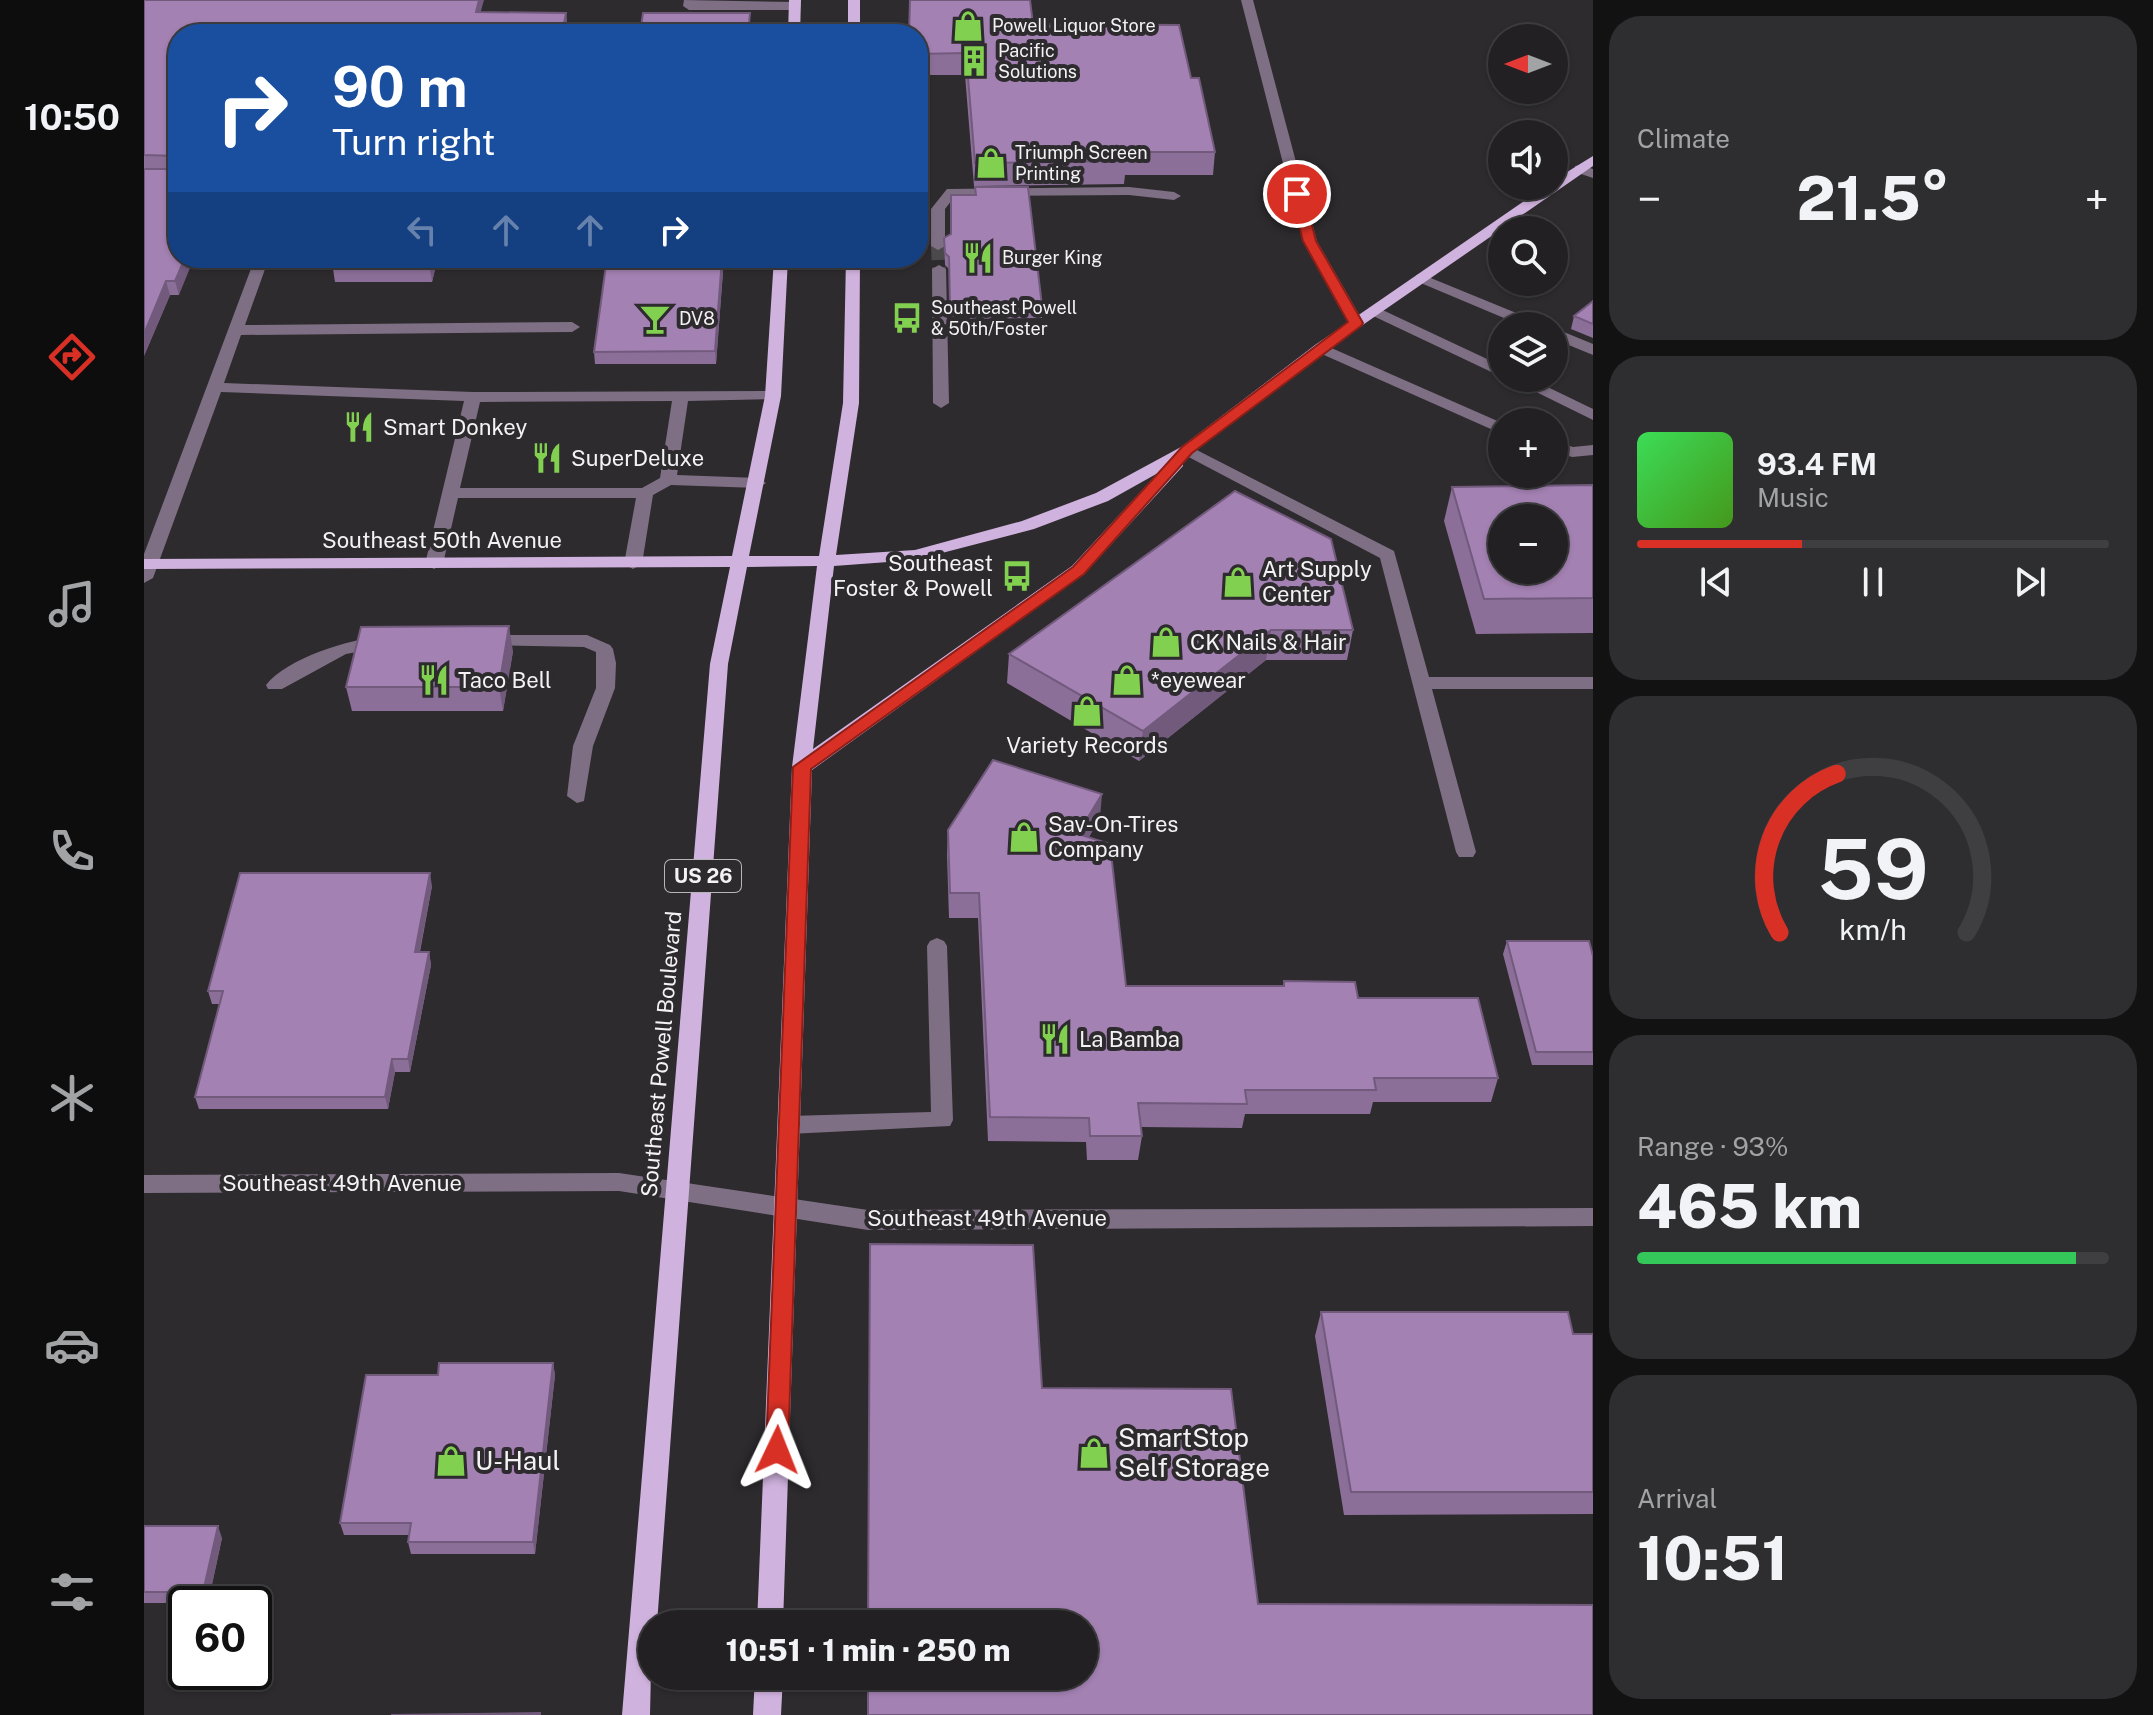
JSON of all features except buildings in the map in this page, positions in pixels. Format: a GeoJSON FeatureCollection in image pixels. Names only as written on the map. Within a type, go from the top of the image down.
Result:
{"type":"FeatureCollection","features":[{"type":"Feature","properties":{"kind":"main road"},"geometry":{"type":"LineString","coordinates":[[854,0],[854,24]]}},
{"type":"Feature","properties":{"kind":"main road"},"geometry":{"type":"LineString","coordinates":[[794,24],[795,3]]}},
{"type":"Feature","properties":{"kind":"main road"},"geometry":{"type":"LineString","coordinates":[[802,767],[1078,570],[1187,450],[1320,348],[1589,168]]}},
{"type":"Feature","properties":{"kind":"main road","name":"Southeast Powell Boulevard"},"geometry":{"type":"LineString","coordinates":[[636,1715],[719,664],[758,483],[773,396],[780,268]]}},
{"type":"Feature","properties":{"kind":"main road"},"geometry":{"type":"LineString","coordinates":[[771,1610],[802,767],[819,609],[851,403],[853,268]]}},
{"type":"Feature","properties":{"kind":"main road","name":"Southeast 50th Avenue"},"geometry":{"type":"LineString","coordinates":[[146,569],[740,563],[915,555],[1028,525],[1102,497],[1187,450]]}},
{"type":"Feature","properties":{"kind":"main road"},"geometry":{"type":"LineString","coordinates":[[767,1715],[768,1690]]}},
{"type":"Feature","properties":{"kind":"street"},"geometry":{"type":"LineString","coordinates":[[690,0],[689,6],[795,3]]}},
{"type":"Feature","properties":{"kind":"street"},"geometry":{"type":"LineString","coordinates":[[1247,0],[1310,241],[1356,323]]}},
{"type":"Feature","properties":{"kind":"street"},"geometry":{"type":"LineString","coordinates":[[938,246],[937,208],[943,197],[952,192],[1129,191],[1174,196]]}},
{"type":"Feature","properties":{"kind":"street"},"geometry":{"type":"LineString","coordinates":[[146,569],[258,268]]}},
{"type":"Feature","properties":{"kind":"street"},"geometry":{"type":"LineString","coordinates":[[939,269],[941,403]]}},
{"type":"Feature","properties":{"kind":"street"},"geometry":{"type":"LineString","coordinates":[[1421,278],[1502,312]]}},
{"type":"Feature","properties":{"kind":"street"},"geometry":{"type":"LineString","coordinates":[[1374,311],[1488,365]]}},
{"type":"Feature","properties":{"kind":"street"},"geometry":{"type":"LineString","coordinates":[[235,330],[572,327]]}},
{"type":"Feature","properties":{"kind":"street"},"geometry":{"type":"LineString","coordinates":[[1568,339],[1593,350]]}},
{"type":"Feature","properties":{"kind":"street"},"geometry":{"type":"LineString","coordinates":[[1320,348],[1488,423]]}},
{"type":"Feature","properties":{"kind":"street"},"geometry":{"type":"LineString","coordinates":[[215,387],[473,397],[773,396]]}},
{"type":"Feature","properties":{"kind":"street"},"geometry":{"type":"LineString","coordinates":[[1545,392],[1593,415]]}},
{"type":"Feature","properties":{"kind":"street"},"geometry":{"type":"LineString","coordinates":[[434,564],[473,397]]}},
{"type":"Feature","properties":{"kind":"street"},"geometry":{"type":"LineString","coordinates":[[668,480],[681,397]]}},
{"type":"Feature","properties":{"kind":"street"},"geometry":{"type":"LineString","coordinates":[[1187,450],[1388,555],[1466,852]]}},
{"type":"Feature","properties":{"kind":"street"},"geometry":{"type":"LineString","coordinates":[[1568,451],[1593,450]]}},
{"type":"Feature","properties":{"kind":"street"},"geometry":{"type":"LineString","coordinates":[[452,493],[645,493],[668,480],[758,483]]}},
{"type":"Feature","properties":{"kind":"street"},"geometry":{"type":"LineString","coordinates":[[633,564],[645,493]]}},
{"type":"Feature","properties":{"kind":"street"},"geometry":{"type":"LineString","coordinates":[[468,642],[587,641],[604,649],[610,668],[604,693],[583,746],[577,796]]}},
{"type":"Feature","properties":{"kind":"street"},"geometry":{"type":"LineString","coordinates":[[275,685],[332,651],[361,643],[407,642]]}},
{"type":"Feature","properties":{"kind":"street"},"geometry":{"type":"LineString","coordinates":[[1421,683],[1593,683]]}},
{"type":"Feature","properties":{"kind":"street"},"geometry":{"type":"LineString","coordinates":[[789,1125],[942,1120],[937,946]]}},
{"type":"Feature","properties":{"kind":"street","name":"Southeast 49th Avenue"},"geometry":{"type":"LineString","coordinates":[[144,1184],[619,1182],[868,1220],[1593,1217]]}},
{"type":"Feature","properties":{"kind":"tunnel"},"geometry":{"type":"LineString","coordinates":[[938,246],[939,269]]}},
{"type":"Feature","properties":{"kind":"place","name":"Powell Liquor Store"},"geometry":{"type":"Point","coordinates":[968,26]}},
{"type":"Feature","properties":{"kind":"place","name":"Pacific Solutions"},"geometry":{"type":"Point","coordinates":[974,61]}},
{"type":"Feature","properties":{"kind":"place","name":"Triumph Screen Printing"},"geometry":{"type":"Point","coordinates":[991,163]}},
{"type":"Feature","properties":{"kind":"place","name":"Burger King"},"geometry":{"type":"Point","coordinates":[978,258]}},
{"type":"Feature","properties":{"kind":"place","name":"Southeast Powell & 50th/Foster"},"geometry":{"type":"Point","coordinates":[907,318]}},
{"type":"Feature","properties":{"kind":"place","name":"DV8"},"geometry":{"type":"Point","coordinates":[655,319]}},
{"type":"Feature","properties":{"kind":"place","name":"Smart Donkey"},"geometry":{"type":"Point","coordinates":[359,427]}},
{"type":"Feature","properties":{"kind":"place","name":"SuperDeluxe"},"geometry":{"type":"Point","coordinates":[547,458]}},
{"type":"Feature","properties":{"kind":"place","name":"Southeast Foster & Powell"},"geometry":{"type":"Point","coordinates":[1017,576]}},
{"type":"Feature","properties":{"kind":"place","name":"Art Supply Center"},"geometry":{"type":"Point","coordinates":[1238,582]}},
{"type":"Feature","properties":{"kind":"place","name":"CK Nails & Hair"},"geometry":{"type":"Point","coordinates":[1166,642]}},
{"type":"Feature","properties":{"kind":"place","name":"Taco Bell"},"geometry":{"type":"Point","coordinates":[434,680]}},
{"type":"Feature","properties":{"kind":"place","name":"*eyewear"},"geometry":{"type":"Point","coordinates":[1127,680]}},
{"type":"Feature","properties":{"kind":"place","name":"Variety Records"},"geometry":{"type":"Point","coordinates":[1087,711]}},
{"type":"Feature","properties":{"kind":"place","name":"Sav-On-Tires Company"},"geometry":{"type":"Point","coordinates":[1024,837]}},
{"type":"Feature","properties":{"kind":"place","name":"La Bamba"},"geometry":{"type":"Point","coordinates":[1055,1039]}},
{"type":"Feature","properties":{"kind":"place","name":"SmartStop Self Storage"},"geometry":{"type":"Point","coordinates":[1094,1453]}},
{"type":"Feature","properties":{"kind":"place","name":"U-Haul"},"geometry":{"type":"Point","coordinates":[451,1461]}},
{"type":"Feature","properties":{"kind":"route"},"geometry":{"type":"LineString","coordinates":[[777,1450],[802,767],[1078,570],[1187,450],[1356,323],[1310,241],[1297,194]]}}]}
